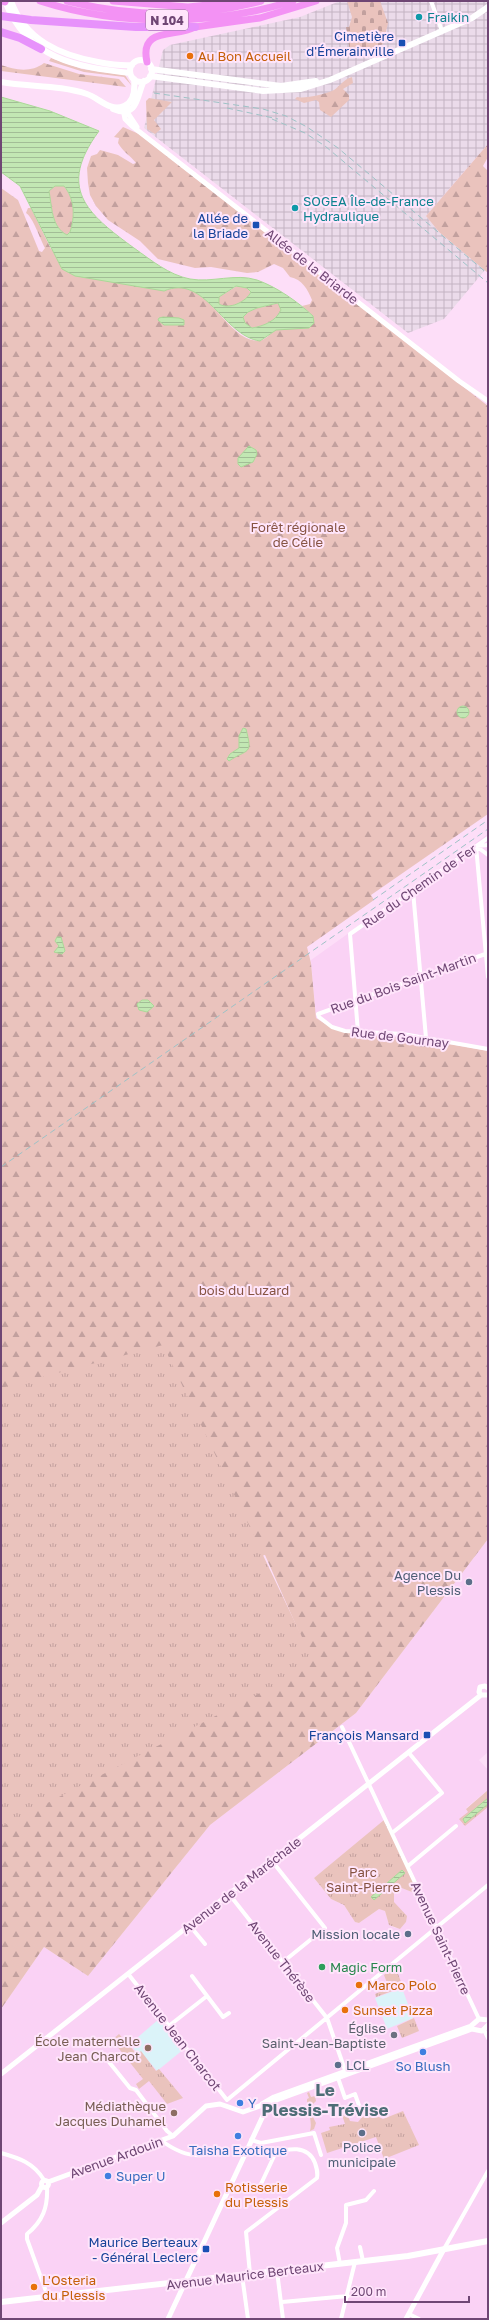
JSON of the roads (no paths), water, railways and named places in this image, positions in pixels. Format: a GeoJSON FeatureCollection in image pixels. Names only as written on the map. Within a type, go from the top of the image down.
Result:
{"type":"FeatureCollection","features":[{"type":"Feature","properties":{"kind":"highway","name":"N 104"},"geometry":{"type":"LineString","coordinates":[[40,1],[110,16],[178,20],[245,13],[293,1]]}},
{"type":"Feature","properties":{"kind":"highway","name":"N 104"},"geometry":{"type":"LineString","coordinates":[[67,1],[107,9],[154,13],[220,10],[261,1]]}},
{"type":"Feature","properties":{"kind":"highway"},"geometry":{"type":"LineString","coordinates":[[113,1],[174,6],[220,5],[242,2],[252,4]]}},
{"type":"Feature","properties":{"kind":"highway"},"geometry":{"type":"LineString","coordinates":[[1,16],[32,20],[143,27],[195,27],[260,18],[316,1]]}},
{"type":"Feature","properties":{"kind":"highway"},"geometry":{"type":"LineString","coordinates":[[149,66],[146,48],[154,38],[165,34],[189,31],[195,27]]}},
{"type":"Feature","properties":{"kind":"highway"},"geometry":{"type":"LineString","coordinates":[[1,32],[20,38],[41,49]]}},
{"type":"Feature","properties":{"kind":"main road"},"geometry":{"type":"LineString","coordinates":[[6,1],[24,26],[49,47],[79,59],[118,65],[132,65],[138,60],[149,66],[288,86],[315,81],[352,69]]}},
{"type":"Feature","properties":{"kind":"main road"},"geometry":{"type":"LineString","coordinates":[[6,1],[18,27],[41,49],[56,58],[77,65],[132,76],[144,81]]}},
{"type":"Feature","properties":{"kind":"main road"},"geometry":{"type":"LineString","coordinates":[[1,82],[81,92],[115,110],[124,109],[136,104],[144,81],[150,76],[263,91],[283,92],[309,88],[472,18],[488,7]]}},
{"type":"Feature","properties":{"kind":"main road"},"geometry":{"type":"LineString","coordinates":[[124,109],[133,95],[132,65]]}},
{"type":"Feature","properties":{"kind":"main road"},"geometry":{"type":"LineString","coordinates":[[149,66],[150,76]]}},
{"type":"Feature","properties":{"kind":"main road","name":"Avenue Maurice Berteaux"},"geometry":{"type":"LineString","coordinates":[[1,2302],[408,2256],[488,2241]]}},
{"type":"Feature","properties":{"kind":"street"},"geometry":{"type":"LineString","coordinates":[[431,1],[442,31]]}},
{"type":"Feature","properties":{"kind":"street"},"geometry":{"type":"LineString","coordinates":[[132,121],[136,104]]}},
{"type":"Feature","properties":{"kind":"street","name":"Allée de la Briarde"},"geometry":{"type":"LineString","coordinates":[[124,109],[138,130]]}},
{"type":"Feature","properties":{"kind":"street","name":"Allée de la Briarde"},"geometry":{"type":"LineString","coordinates":[[124,109],[126,121],[434,361],[488,401]]}},
{"type":"Feature","properties":{"kind":"street","name":"Rue du Chemin de Fer"},"geometry":{"type":"LineString","coordinates":[[356,1000],[350,934],[488,838]]}},
{"type":"Feature","properties":{"kind":"street"},"geometry":{"type":"LineString","coordinates":[[476,846],[488,845]]}},
{"type":"Feature","properties":{"kind":"street"},"geometry":{"type":"LineString","coordinates":[[476,846],[488,855]]}},
{"type":"Feature","properties":{"kind":"street"},"geometry":{"type":"LineString","coordinates":[[476,846],[488,977]]}},
{"type":"Feature","properties":{"kind":"street"},"geometry":{"type":"LineString","coordinates":[[413,891],[426,1038]]}},
{"type":"Feature","properties":{"kind":"street","name":"Rue du Bois Saint-Martin"},"geometry":{"type":"LineString","coordinates":[[318,1014],[487,953]]}},
{"type":"Feature","properties":{"kind":"street"},"geometry":{"type":"LineString","coordinates":[[356,1000],[358,1032]]}},
{"type":"Feature","properties":{"kind":"street","name":"Rue de Gournay"},"geometry":{"type":"LineString","coordinates":[[318,1014],[319,1017],[332,1027],[358,1032],[426,1038],[488,1049]]}},
{"type":"Feature","properties":{"kind":"street","name":"Avenue de la Maréchale"},"geometry":{"type":"LineString","coordinates":[[1,2074],[410,1753],[481,1695],[479,1692],[480,1687],[485,1686],[488,1688]]}},
{"type":"Feature","properties":{"kind":"street"},"geometry":{"type":"LineString","coordinates":[[481,1695],[488,1696]]}},
{"type":"Feature","properties":{"kind":"street","name":"Avenue Saint-Pierre"},"geometry":{"type":"LineString","coordinates":[[342,1727],[368,1785],[408,1866],[477,2024]]}},
{"type":"Feature","properties":{"kind":"street"},"geometry":{"type":"LineString","coordinates":[[392,1833],[442,1793],[410,1753]]}},
{"type":"Feature","properties":{"kind":"street"},"geometry":{"type":"LineString","coordinates":[[408,1866],[456,1826]]}},
{"type":"Feature","properties":{"kind":"street"},"geometry":{"type":"LineString","coordinates":[[272,1861],[325,1928],[283,1962]]}},
{"type":"Feature","properties":{"kind":"street"},"geometry":{"type":"LineString","coordinates":[[231,2108],[227,2100],[488,1884]]}},
{"type":"Feature","properties":{"kind":"street","name":"Avenue Thérèse"},"geometry":{"type":"LineString","coordinates":[[229,1894],[327,2018],[346,2073]]}},
{"type":"Feature","properties":{"kind":"street"},"geometry":{"type":"LineString","coordinates":[[190,1926],[205,1944]]}},
{"type":"Feature","properties":{"kind":"street","name":"Avenue Jean Charcot"},"geometry":{"type":"LineString","coordinates":[[129,1975],[170,2025],[227,2100]]}},
{"type":"Feature","properties":{"kind":"street"},"geometry":{"type":"LineString","coordinates":[[192,1976],[223,2017],[229,2013]]}},
{"type":"Feature","properties":{"kind":"street"},"geometry":{"type":"LineString","coordinates":[[170,2025],[207,1996]]}},
{"type":"Feature","properties":{"kind":"street"},"geometry":{"type":"LineString","coordinates":[[477,2024],[487,2024]]}},
{"type":"Feature","properties":{"kind":"street"},"geometry":{"type":"LineString","coordinates":[[261,2105],[274,2097],[346,2073],[477,2024],[487,2024]]}},
{"type":"Feature","properties":{"kind":"street"},"geometry":{"type":"LineString","coordinates":[[487,2024],[488,2038]]}},
{"type":"Feature","properties":{"kind":"street"},"geometry":{"type":"LineString","coordinates":[[109,2062],[130,2088],[136,2090],[167,2131],[173,2136]]}},
{"type":"Feature","properties":{"kind":"street"},"geometry":{"type":"LineString","coordinates":[[220,2104],[243,2112],[337,2076]]}},
{"type":"Feature","properties":{"kind":"street"},"geometry":{"type":"LineString","coordinates":[[337,2076],[345,2098],[355,2094],[362,2114]]}},
{"type":"Feature","properties":{"kind":"street","name":"Avenue Ardouin"},"geometry":{"type":"LineString","coordinates":[[45,2184],[173,2136],[206,2106],[220,2104],[227,2100]]}},
{"type":"Feature","properties":{"kind":"street"},"geometry":{"type":"LineString","coordinates":[[168,2319],[206,2241],[269,2103]]}},
{"type":"Feature","properties":{"kind":"street"},"geometry":{"type":"LineString","coordinates":[[260,2120],[261,2105]]}},
{"type":"Feature","properties":{"kind":"street"},"geometry":{"type":"LineString","coordinates":[[251,2140],[261,2143],[314,2132],[321,2155]]}},
{"type":"Feature","properties":{"kind":"street"},"geometry":{"type":"LineString","coordinates":[[162,2141],[189,2155],[203,2155]]}},
{"type":"Feature","properties":{"kind":"street"},"geometry":{"type":"LineString","coordinates":[[250,2274],[246,2232],[317,2178],[318,2172],[314,2161],[307,2151],[301,2149],[260,2155]]}},
{"type":"Feature","properties":{"kind":"street"},"geometry":{"type":"LineString","coordinates":[[261,2184],[276,2152]]}},
{"type":"Feature","properties":{"kind":"street"},"geometry":{"type":"LineString","coordinates":[[1,2153],[36,2168],[45,2184],[46,2211],[37,2226],[27,2234],[27,2239],[48,2297]]}},
{"type":"Feature","properties":{"kind":"street"},"geometry":{"type":"LineString","coordinates":[[419,2319],[407,2316],[488,2171]]}},
{"type":"Feature","properties":{"kind":"street"},"geometry":{"type":"LineString","coordinates":[[1,2223],[37,2196],[45,2184]]}},
{"type":"Feature","properties":{"kind":"street"},"geometry":{"type":"LineString","coordinates":[[340,2264],[337,2248],[346,2223],[346,2205],[366,2200],[374,2191]]}},
{"type":"Feature","properties":{"kind":"street"},"geometry":{"type":"LineString","coordinates":[[360,2247],[362,2261]]}},
{"type":"Feature","properties":{"kind":"street"},"geometry":{"type":"LineString","coordinates":[[341,2319],[348,2296],[355,2262]]}},
{"type":"Feature","properties":{"kind":"street"},"geometry":{"type":"LineString","coordinates":[[277,2271],[283,2319]]}},
{"type":"Feature","properties":{"kind":"street"},"geometry":{"type":"LineString","coordinates":[[242,2275],[248,2319]]}},
{"type":"Feature","properties":{"kind":"street"},"geometry":{"type":"LineString","coordinates":[[282,2302],[348,2296]]}},
{"type":"Feature","properties":{"kind":"railway"},"geometry":{"type":"LineString","coordinates":[[154,93],[263,109],[286,116],[307,127],[338,148],[488,274]]}},
{"type":"Feature","properties":{"kind":"railway"},"geometry":{"type":"LineString","coordinates":[[227,108],[278,119]]}},
{"type":"Feature","properties":{"kind":"railway"},"geometry":{"type":"LineString","coordinates":[[272,119],[305,133],[325,146],[488,283]]}},
{"type":"Feature","properties":{"kind":"railway"},"geometry":{"type":"LineString","coordinates":[[373,900],[488,820]]}},
{"type":"Feature","properties":{"kind":"railway"},"geometry":{"type":"LineString","coordinates":[[1,1167],[488,829]]}},
{"type":"Feature","properties":{"kind":"place","name":"Fraikin"},"geometry":{"type":"Point","coordinates":[419,17]}},
{"type":"Feature","properties":{"kind":"place","name":"Cimetière d'Émerainville"},"geometry":{"type":"Point","coordinates":[402,43]}},
{"type":"Feature","properties":{"kind":"place","name":"Au Bon Accueil"},"geometry":{"type":"Point","coordinates":[190,56]}},
{"type":"Feature","properties":{"kind":"place","name":"SOGEA Île-de-France Hydraulique"},"geometry":{"type":"Point","coordinates":[295,208]}},
{"type":"Feature","properties":{"kind":"place","name":"Allée de la Briade"},"geometry":{"type":"Point","coordinates":[256,225]}},
{"type":"Feature","properties":{"kind":"place","name":"Agence Du Plessis"},"geometry":{"type":"Point","coordinates":[469,1582]}},
{"type":"Feature","properties":{"kind":"place","name":"François Mansard"},"geometry":{"type":"Point","coordinates":[427,1735]}},
{"type":"Feature","properties":{"kind":"place","name":"Mission locale"},"geometry":{"type":"Point","coordinates":[408,1934]}},
{"type":"Feature","properties":{"kind":"place","name":"Magic Form"},"geometry":{"type":"Point","coordinates":[322,1967]}},
{"type":"Feature","properties":{"kind":"place","name":"Marco Polo"},"geometry":{"type":"Point","coordinates":[359,1985]}},
{"type":"Feature","properties":{"kind":"place","name":"Sunset Pizza"},"geometry":{"type":"Point","coordinates":[345,2010]}},
{"type":"Feature","properties":{"kind":"place","name":"Église Saint-Jean-Baptiste"},"geometry":{"type":"Point","coordinates":[394,2035]}},
{"type":"Feature","properties":{"kind":"place","name":"École maternelle Jean Charcot"},"geometry":{"type":"Point","coordinates":[148,2048]}},
{"type":"Feature","properties":{"kind":"place","name":"So Blush"},"geometry":{"type":"Point","coordinates":[423,2052]}},
{"type":"Feature","properties":{"kind":"place","name":"LCL"},"geometry":{"type":"Point","coordinates":[338,2065]}},
{"type":"Feature","properties":{"kind":"place","name":"Y"},"geometry":{"type":"Point","coordinates":[240,2103]}},
{"type":"Feature","properties":{"kind":"place","name":"Médiathèque Jacques Duhamel"},"geometry":{"type":"Point","coordinates":[174,2113]}},
{"type":"Feature","properties":{"kind":"place","name":"Police municipale"},"geometry":{"type":"Point","coordinates":[362,2133]}},
{"type":"Feature","properties":{"kind":"place","name":"Taisha Exotique"},"geometry":{"type":"Point","coordinates":[238,2136]}},
{"type":"Feature","properties":{"kind":"place","name":"Super U"},"geometry":{"type":"Point","coordinates":[108,2176]}},
{"type":"Feature","properties":{"kind":"place","name":"Rotisserie du Plessis"},"geometry":{"type":"Point","coordinates":[217,2194]}},
{"type":"Feature","properties":{"kind":"place","name":"Maurice Berteaux - Général Leclerc"},"geometry":{"type":"Point","coordinates":[206,2249]}},
{"type":"Feature","properties":{"kind":"place","name":"L'Osteria du Plessis"},"geometry":{"type":"Point","coordinates":[34,2287]}},
{"type":"Feature","properties":{"kind":"district","name":"Le Plessis-Trévise"},"geometry":{"type":"Point","coordinates":[325,2099]}},
{"type":"Feature","properties":{"kind":"park label","name":"Forêt régionale de Célie"},"geometry":{"type":"Point","coordinates":[298,534]}},
{"type":"Feature","properties":{"kind":"park label","name":"bois du Luzard"},"geometry":{"type":"Point","coordinates":[244,1290]}},
{"type":"Feature","properties":{"kind":"park label","name":"Parc Saint-Pierre"},"geometry":{"type":"Point","coordinates":[363,1880]}}]}
